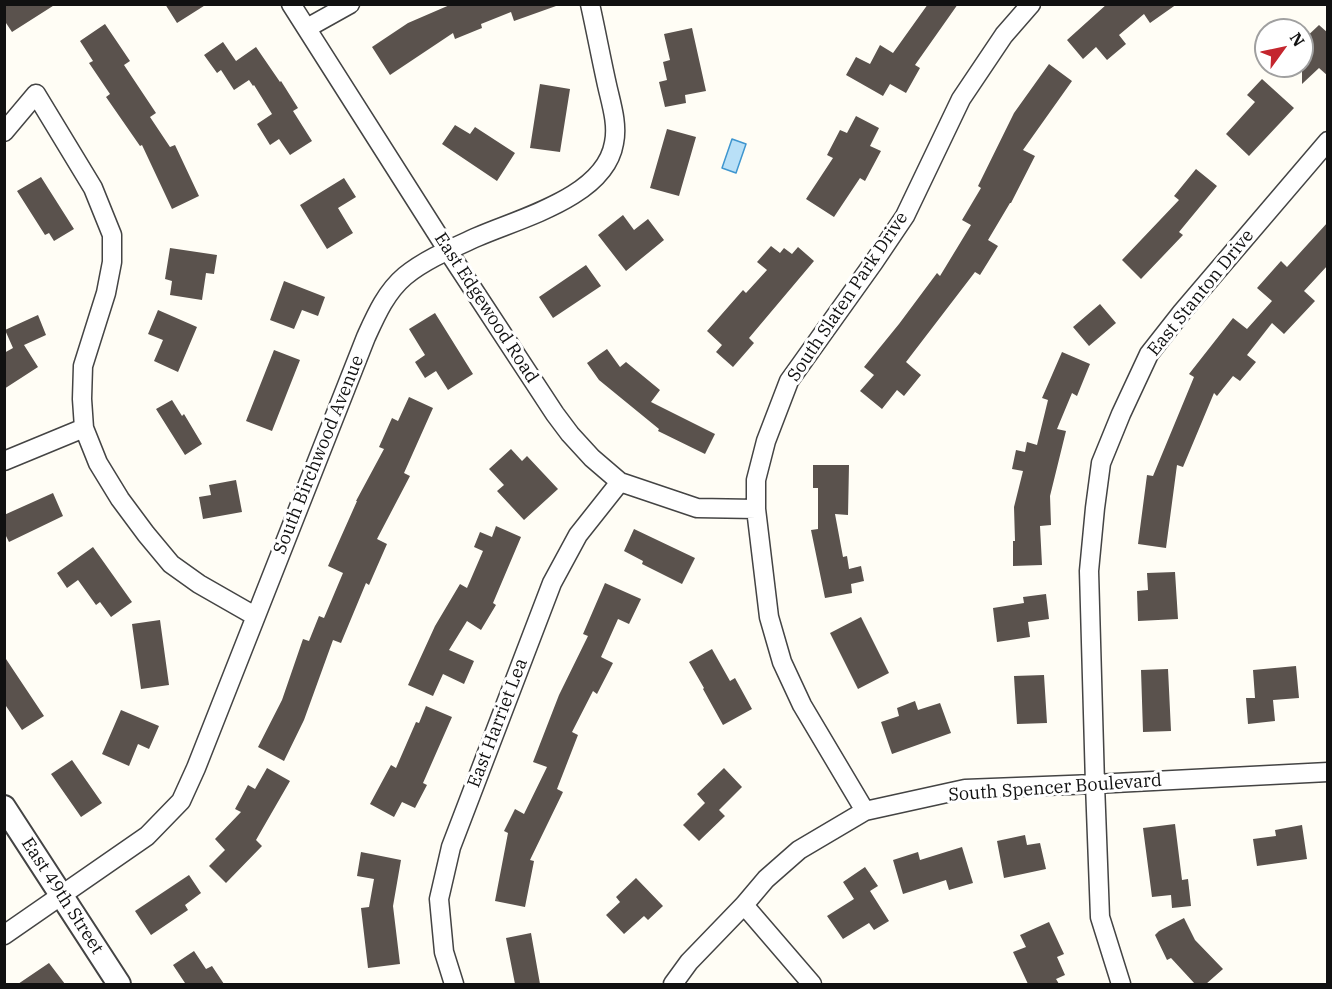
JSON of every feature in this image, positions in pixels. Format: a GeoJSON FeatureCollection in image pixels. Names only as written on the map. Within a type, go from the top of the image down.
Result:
{"type":"FeatureCollection","features":[{"type":"Feature","properties":{"kind":"street","name":"East Edgewood Road"},"geometry":{"type":"LineString","coordinates":[[291,4],[555,414],[592,458],[620,482],[697,508],[756,509]]}},
{"type":"Feature","properties":{"kind":"street"},"geometry":{"type":"LineString","coordinates":[[307,28],[350,4]]}},
{"type":"Feature","properties":{"kind":"street","name":"South Birchwood Avenue"},"geometry":{"type":"LineString","coordinates":[[4,935],[147,836],[181,801],[362,348],[377,312],[391,291],[405,277],[425,263],[477,237],[557,204],[585,187],[607,164],[614,143],[614,119],[590,4]]}},
{"type":"Feature","properties":{"kind":"street","name":"South Slaten Park Drive"},"geometry":{"type":"LineString","coordinates":[[865,811],[802,705],[782,662],[769,617],[756,509],[756,480],[766,441],[789,381],[905,216],[961,99],[1004,35],[1031,4]]}},
{"type":"Feature","properties":{"kind":"street"},"geometry":{"type":"LineString","coordinates":[[4,132],[36,94],[93,188],[112,235],[112,262],[106,293],[83,366],[84,428],[98,463],[120,499],[171,564],[199,584],[255,616]]}},
{"type":"Feature","properties":{"kind":"street","name":"East Stanton Drive"},"geometry":{"type":"LineString","coordinates":[[1121,984],[1100,917],[1089,571],[1101,463],[1149,354],[1328,141]]}},
{"type":"Feature","properties":{"kind":"street"},"geometry":{"type":"LineString","coordinates":[[4,461],[84,428]]}},
{"type":"Feature","properties":{"kind":"street","name":"East Harriet Lea"},"geometry":{"type":"LineString","coordinates":[[454,984],[444,952],[439,899],[451,847],[552,583],[578,535],[620,482]]}},
{"type":"Feature","properties":{"kind":"street","name":"South Spencer Boulevard"},"geometry":{"type":"LineString","coordinates":[[674,984],[689,962],[766,879],[799,850],[865,811],[966,789],[1328,772]]}},
{"type":"Feature","properties":{"kind":"street","name":"East 49th Street"},"geometry":{"type":"LineString","coordinates":[[4,807],[119,984]]}},
{"type":"Feature","properties":{"kind":"street"},"geometry":{"type":"LineString","coordinates":[[744,905],[812,984]]}},
{"type":"Feature","properties":{"kind":"water"},"geometry":{"type":"Polygon","coordinates":[[[732,139],[746,144],[736,173],[722,168],[732,139]]]}},
{"type":"Feature","properties":{"kind":"building"},"geometry":{"type":"Polygon","coordinates":[[[4,4],[56,4],[12,32],[4,20],[4,4]]]}},
{"type":"Feature","properties":{"kind":"building"},"geometry":{"type":"Polygon","coordinates":[[[165,4],[207,4],[177,23],[165,4]]]}},
{"type":"Feature","properties":{"kind":"building"},"geometry":{"type":"Polygon","coordinates":[[[452,4],[556,4],[556,6],[514,21],[511,12],[481,24],[482,28],[455,39],[453,33],[390,75],[372,47],[408,23],[452,4]]]}},
{"type":"Feature","properties":{"kind":"building"},"geometry":{"type":"Polygon","coordinates":[[[928,4],[958,4],[915,65],[920,68],[906,93],[890,84],[883,96],[846,75],[856,57],[870,64],[880,45],[893,53],[928,4]]]}},
{"type":"Feature","properties":{"kind":"building"},"geometry":{"type":"Polygon","coordinates":[[[1107,4],[1177,4],[1150,23],[1144,14],[1119,35],[1126,44],[1107,60],[1096,47],[1083,59],[1067,40],[1107,4]]]}},
{"type":"Feature","properties":{"kind":"building"},"geometry":{"type":"Polygon","coordinates":[[[105,24],[130,61],[124,65],[156,113],[150,117],[170,147],[175,145],[199,196],[172,209],[142,145],[140,146],[106,97],[110,94],[89,63],[93,61],[80,41],[105,24]]]}},
{"type":"Feature","properties":{"kind":"building"},"geometry":{"type":"Polygon","coordinates":[[[1319,25],[1328,33],[1328,76],[1319,68],[1314,73],[1314,30],[1319,25]]]}},
{"type":"Feature","properties":{"kind":"building"},"geometry":{"type":"Polygon","coordinates":[[[692,28],[706,91],[685,95],[686,103],[665,107],[659,82],[667,80],[663,62],[670,60],[664,34],[692,28]]]}},
{"type":"Feature","properties":{"kind":"building"},"geometry":{"type":"Polygon","coordinates":[[[223,42],[236,61],[256,47],[298,108],[293,111],[312,141],[290,155],[279,139],[270,145],[257,124],[272,114],[254,85],[249,80],[234,90],[221,70],[217,73],[204,55],[223,42]]]}},
{"type":"Feature","properties":{"kind":"building"},"geometry":{"type":"Polygon","coordinates":[[[1049,64],[1072,81],[1023,150],[1035,156],[1011,203],[988,240],[998,246],[980,275],[975,272],[906,362],[921,375],[904,396],[897,390],[882,409],[860,391],[874,375],[864,367],[937,273],[940,276],[971,225],[962,220],[981,188],[978,186],[1014,113],[1049,64]]]}},
{"type":"Feature","properties":{"kind":"building"},"geometry":{"type":"Polygon","coordinates":[[[1262,79],[1294,108],[1249,156],[1226,134],[1255,102],[1247,95],[1262,79]]]}},
{"type":"Feature","properties":{"kind":"building"},"geometry":{"type":"Polygon","coordinates":[[[540,84],[570,89],[560,152],[530,148],[540,84]]]}},
{"type":"Feature","properties":{"kind":"building"},"geometry":{"type":"Polygon","coordinates":[[[856,116],[879,128],[870,146],[881,151],[865,181],[860,178],[834,217],[806,199],[833,158],[827,155],[840,130],[847,133],[856,116]]]}},
{"type":"Feature","properties":{"kind":"building"},"geometry":{"type":"Polygon","coordinates":[[[455,125],[470,134],[475,127],[515,153],[497,181],[442,144],[455,125]]]}},
{"type":"Feature","properties":{"kind":"building"},"geometry":{"type":"Polygon","coordinates":[[[667,129],[696,137],[679,196],[650,188],[667,129]]]}},
{"type":"Feature","properties":{"kind":"building"},"geometry":{"type":"Polygon","coordinates":[[[1196,169],[1217,186],[1179,232],[1183,235],[1141,279],[1122,260],[1179,200],[1174,196],[1196,169]]]}},
{"type":"Feature","properties":{"kind":"building"},"geometry":{"type":"Polygon","coordinates":[[[41,177],[74,229],[54,241],[49,233],[45,235],[17,191],[41,177]]]}},
{"type":"Feature","properties":{"kind":"building"},"geometry":{"type":"Polygon","coordinates":[[[344,178],[356,197],[338,208],[353,233],[327,249],[300,205],[344,178]]]}},
{"type":"Feature","properties":{"kind":"building"},"geometry":{"type":"Polygon","coordinates":[[[623,215],[634,230],[648,219],[664,240],[626,271],[598,235],[623,215]]]}},
{"type":"Feature","properties":{"kind":"building"},"geometry":{"type":"Polygon","coordinates":[[[1328,222],[1328,265],[1304,291],[1315,301],[1284,334],[1272,323],[1247,355],[1256,362],[1240,381],[1233,376],[1217,396],[1214,393],[1183,467],[1177,465],[1166,548],[1138,544],[1147,475],[1153,476],[1194,377],[1189,374],[1233,318],[1247,329],[1272,301],[1257,288],[1281,261],[1287,267],[1328,222]]]}},
{"type":"Feature","properties":{"kind":"building"},"geometry":{"type":"Polygon","coordinates":[[[771,246],[780,253],[784,248],[792,254],[798,247],[814,261],[749,338],[754,343],[733,367],[716,352],[722,345],[707,331],[743,290],[746,293],[767,270],[757,262],[771,246]]]}},
{"type":"Feature","properties":{"kind":"building"},"geometry":{"type":"Polygon","coordinates":[[[170,248],[217,255],[214,274],[206,273],[202,300],[170,295],[172,281],[165,279],[170,248]]]}},
{"type":"Feature","properties":{"kind":"building"},"geometry":{"type":"Polygon","coordinates":[[[586,265],[601,286],[553,318],[539,297],[586,265]]]}},
{"type":"Feature","properties":{"kind":"building"},"geometry":{"type":"Polygon","coordinates":[[[284,281],[325,297],[318,316],[302,310],[294,329],[270,320],[284,281]]]}},
{"type":"Feature","properties":{"kind":"building"},"geometry":{"type":"Polygon","coordinates":[[[1100,304],[1116,323],[1089,346],[1073,327],[1100,304]]]}},
{"type":"Feature","properties":{"kind":"building"},"geometry":{"type":"Polygon","coordinates":[[[158,310],[197,327],[178,372],[154,361],[163,340],[148,334],[158,310]]]}},
{"type":"Feature","properties":{"kind":"building"},"geometry":{"type":"Polygon","coordinates":[[[435,313],[473,374],[448,390],[436,371],[425,378],[415,362],[425,355],[409,329],[435,313]]]}},
{"type":"Feature","properties":{"kind":"building"},"geometry":{"type":"Polygon","coordinates":[[[38,315],[46,335],[24,345],[38,367],[4,389],[4,353],[13,348],[5,330],[38,315]]]}},
{"type":"Feature","properties":{"kind":"building"},"geometry":{"type":"Polygon","coordinates":[[[607,349],[620,367],[626,362],[660,390],[651,402],[715,434],[705,454],[658,431],[659,429],[599,380],[587,363],[607,349]]]}},
{"type":"Feature","properties":{"kind":"building"},"geometry":{"type":"Polygon","coordinates":[[[274,350],[300,360],[272,431],[246,421],[274,350]]]}},
{"type":"Feature","properties":{"kind":"building"},"geometry":{"type":"Polygon","coordinates":[[[1062,352],[1090,364],[1077,396],[1072,393],[1057,429],[1066,431],[1050,496],[1051,525],[1040,526],[1042,565],[1013,566],[1014,507],[1023,471],[1012,469],[1016,450],[1025,452],[1027,442],[1037,445],[1048,400],[1042,398],[1062,352]]]}},
{"type":"Feature","properties":{"kind":"building"},"geometry":{"type":"Polygon","coordinates":[[[409,397],[433,408],[404,473],[410,476],[377,539],[387,544],[369,585],[366,583],[341,643],[333,640],[304,720],[284,761],[258,747],[282,700],[303,639],[309,641],[319,616],[324,618],[343,573],[328,566],[356,501],[384,449],[379,447],[392,418],[398,421],[409,397]]]}},
{"type":"Feature","properties":{"kind":"building"},"geometry":{"type":"Polygon","coordinates":[[[172,400],[182,416],[184,414],[202,444],[185,455],[156,409],[172,400]]]}},
{"type":"Feature","properties":{"kind":"building"},"geometry":{"type":"Polygon","coordinates":[[[511,449],[522,461],[527,456],[558,489],[524,520],[497,491],[504,485],[489,469],[511,449]]]}},
{"type":"Feature","properties":{"kind":"building"},"geometry":{"type":"Polygon","coordinates":[[[813,465],[849,465],[848,515],[835,514],[843,557],[847,556],[849,569],[861,566],[864,581],[851,584],[852,593],[825,598],[811,530],[818,529],[818,488],[813,488],[813,465]]]}},
{"type":"Feature","properties":{"kind":"building"},"geometry":{"type":"Polygon","coordinates":[[[236,480],[242,512],[203,519],[199,497],[211,495],[209,485],[236,480]]]}},
{"type":"Feature","properties":{"kind":"building"},"geometry":{"type":"Polygon","coordinates":[[[53,493],[63,516],[9,542],[4,532],[4,515],[53,493]]]}},
{"type":"Feature","properties":{"kind":"building"},"geometry":{"type":"Polygon","coordinates":[[[496,526],[521,537],[493,603],[496,605],[481,630],[467,621],[449,650],[474,661],[464,684],[443,674],[433,696],[408,685],[435,626],[460,584],[467,588],[483,551],[474,547],[480,532],[492,537],[496,526]]]}},
{"type":"Feature","properties":{"kind":"building"},"geometry":{"type":"Polygon","coordinates":[[[634,529],[695,558],[682,584],[642,564],[643,561],[624,551],[634,529]]]}},
{"type":"Feature","properties":{"kind":"building"},"geometry":{"type":"Polygon","coordinates":[[[93,547],[132,602],[111,617],[100,602],[96,605],[78,580],[67,588],[57,573],[93,547]]]}},
{"type":"Feature","properties":{"kind":"building"},"geometry":{"type":"Polygon","coordinates":[[[1175,572],[1178,619],[1138,621],[1137,591],[1148,590],[1147,573],[1175,572]]]}},
{"type":"Feature","properties":{"kind":"building"},"geometry":{"type":"Polygon","coordinates":[[[605,583],[641,599],[629,624],[618,619],[601,657],[613,663],[597,694],[593,691],[572,732],[578,735],[557,789],[563,792],[530,860],[534,861],[525,907],[495,901],[508,833],[504,831],[515,809],[524,814],[547,767],[533,762],[559,695],[588,636],[583,634],[605,583]]]}},
{"type":"Feature","properties":{"kind":"building"},"geometry":{"type":"Polygon","coordinates":[[[1046,594],[1049,619],[1028,622],[1030,637],[997,642],[993,608],[1024,603],[1023,597],[1046,594]]]}},
{"type":"Feature","properties":{"kind":"building"},"geometry":{"type":"Polygon","coordinates":[[[861,617],[889,673],[858,689],[830,633],[861,617]]]}},
{"type":"Feature","properties":{"kind":"building"},"geometry":{"type":"Polygon","coordinates":[[[160,620],[169,685],[141,689],[132,624],[160,620]]]}},
{"type":"Feature","properties":{"kind":"building"},"geometry":{"type":"Polygon","coordinates":[[[712,649],[730,681],[735,678],[752,709],[723,725],[689,662],[712,649]]]}},
{"type":"Feature","properties":{"kind":"building"},"geometry":{"type":"Polygon","coordinates":[[[4,656],[44,716],[22,730],[4,703],[4,656]]]}},
{"type":"Feature","properties":{"kind":"building"},"geometry":{"type":"Polygon","coordinates":[[[1296,666],[1299,698],[1273,700],[1275,721],[1248,724],[1246,698],[1255,698],[1253,670],[1296,666]]]}},
{"type":"Feature","properties":{"kind":"building"},"geometry":{"type":"Polygon","coordinates":[[[1168,669],[1171,731],[1143,732],[1141,670],[1168,669]]]}},
{"type":"Feature","properties":{"kind":"building"},"geometry":{"type":"Polygon","coordinates":[[[1044,675],[1047,723],[1017,724],[1014,676],[1044,675]]]}},
{"type":"Feature","properties":{"kind":"building"},"geometry":{"type":"Polygon","coordinates":[[[915,701],[918,710],[940,703],[951,733],[892,754],[881,722],[899,716],[897,708],[915,701]]]}},
{"type":"Feature","properties":{"kind":"building"},"geometry":{"type":"Polygon","coordinates":[[[426,706],[452,717],[423,783],[427,785],[415,808],[402,802],[394,817],[370,804],[391,765],[396,768],[416,722],[419,723],[426,706]]]}},
{"type":"Feature","properties":{"kind":"building"},"geometry":{"type":"Polygon","coordinates":[[[121,710],[159,726],[149,749],[138,744],[129,766],[102,754],[121,710]]]}},
{"type":"Feature","properties":{"kind":"building"},"geometry":{"type":"Polygon","coordinates":[[[72,760],[102,803],[81,817],[51,774],[72,760]]]}},
{"type":"Feature","properties":{"kind":"building"},"geometry":{"type":"Polygon","coordinates":[[[267,768],[290,781],[256,840],[262,846],[226,883],[209,866],[225,850],[215,839],[241,812],[235,809],[248,785],[255,789],[267,768]]]}},
{"type":"Feature","properties":{"kind":"building"},"geometry":{"type":"Polygon","coordinates":[[[724,768],[742,787],[719,810],[725,816],[699,841],[683,825],[705,803],[697,794],[724,768]]]}},
{"type":"Feature","properties":{"kind":"building"},"geometry":{"type":"Polygon","coordinates":[[[1175,824],[1182,880],[1188,879],[1191,906],[1172,908],[1171,895],[1152,897],[1143,828],[1175,824]]]}},
{"type":"Feature","properties":{"kind":"building"},"geometry":{"type":"Polygon","coordinates":[[[1302,825],[1307,859],[1257,866],[1253,839],[1276,836],[1275,830],[1302,825]]]}},
{"type":"Feature","properties":{"kind":"building"},"geometry":{"type":"Polygon","coordinates":[[[1025,835],[1027,845],[1040,843],[1046,869],[1004,878],[997,841],[1025,835]]]}},
{"type":"Feature","properties":{"kind":"building"},"geometry":{"type":"Polygon","coordinates":[[[962,847],[973,883],[949,890],[946,880],[903,894],[893,860],[918,852],[920,860],[962,847]]]}},
{"type":"Feature","properties":{"kind":"building"},"geometry":{"type":"Polygon","coordinates":[[[361,852],[401,860],[393,906],[400,964],[368,968],[361,908],[369,907],[374,879],[357,876],[361,852]]]}},
{"type":"Feature","properties":{"kind":"building"},"geometry":{"type":"Polygon","coordinates":[[[865,867],[878,886],[870,891],[889,921],[874,930],[869,923],[843,939],[827,916],[854,899],[843,882],[865,867]]]}},
{"type":"Feature","properties":{"kind":"building"},"geometry":{"type":"Polygon","coordinates":[[[189,875],[201,893],[185,905],[188,910],[151,935],[135,911],[189,875]]]}},
{"type":"Feature","properties":{"kind":"building"},"geometry":{"type":"Polygon","coordinates":[[[636,878],[663,906],[648,920],[644,916],[624,934],[606,915],[620,902],[616,897],[636,878]]]}},
{"type":"Feature","properties":{"kind":"building"},"geometry":{"type":"Polygon","coordinates":[[[1184,918],[1195,940],[1223,969],[1206,984],[1195,984],[1171,958],[1167,960],[1155,935],[1184,918]]]}},
{"type":"Feature","properties":{"kind":"building"},"geometry":{"type":"Polygon","coordinates":[[[1049,922],[1064,954],[1057,957],[1065,975],[1056,979],[1059,984],[1028,984],[1013,952],[1026,947],[1020,935],[1049,922]]]}},
{"type":"Feature","properties":{"kind":"building"},"geometry":{"type":"Polygon","coordinates":[[[531,933],[540,984],[515,984],[506,938],[531,933]]]}},
{"type":"Feature","properties":{"kind":"building"},"geometry":{"type":"Polygon","coordinates":[[[194,951],[206,969],[212,966],[224,984],[183,984],[185,983],[173,965],[194,951]]]}},
{"type":"Feature","properties":{"kind":"building"},"geometry":{"type":"Polygon","coordinates":[[[49,963],[65,984],[18,984],[49,963]]]}}]}
